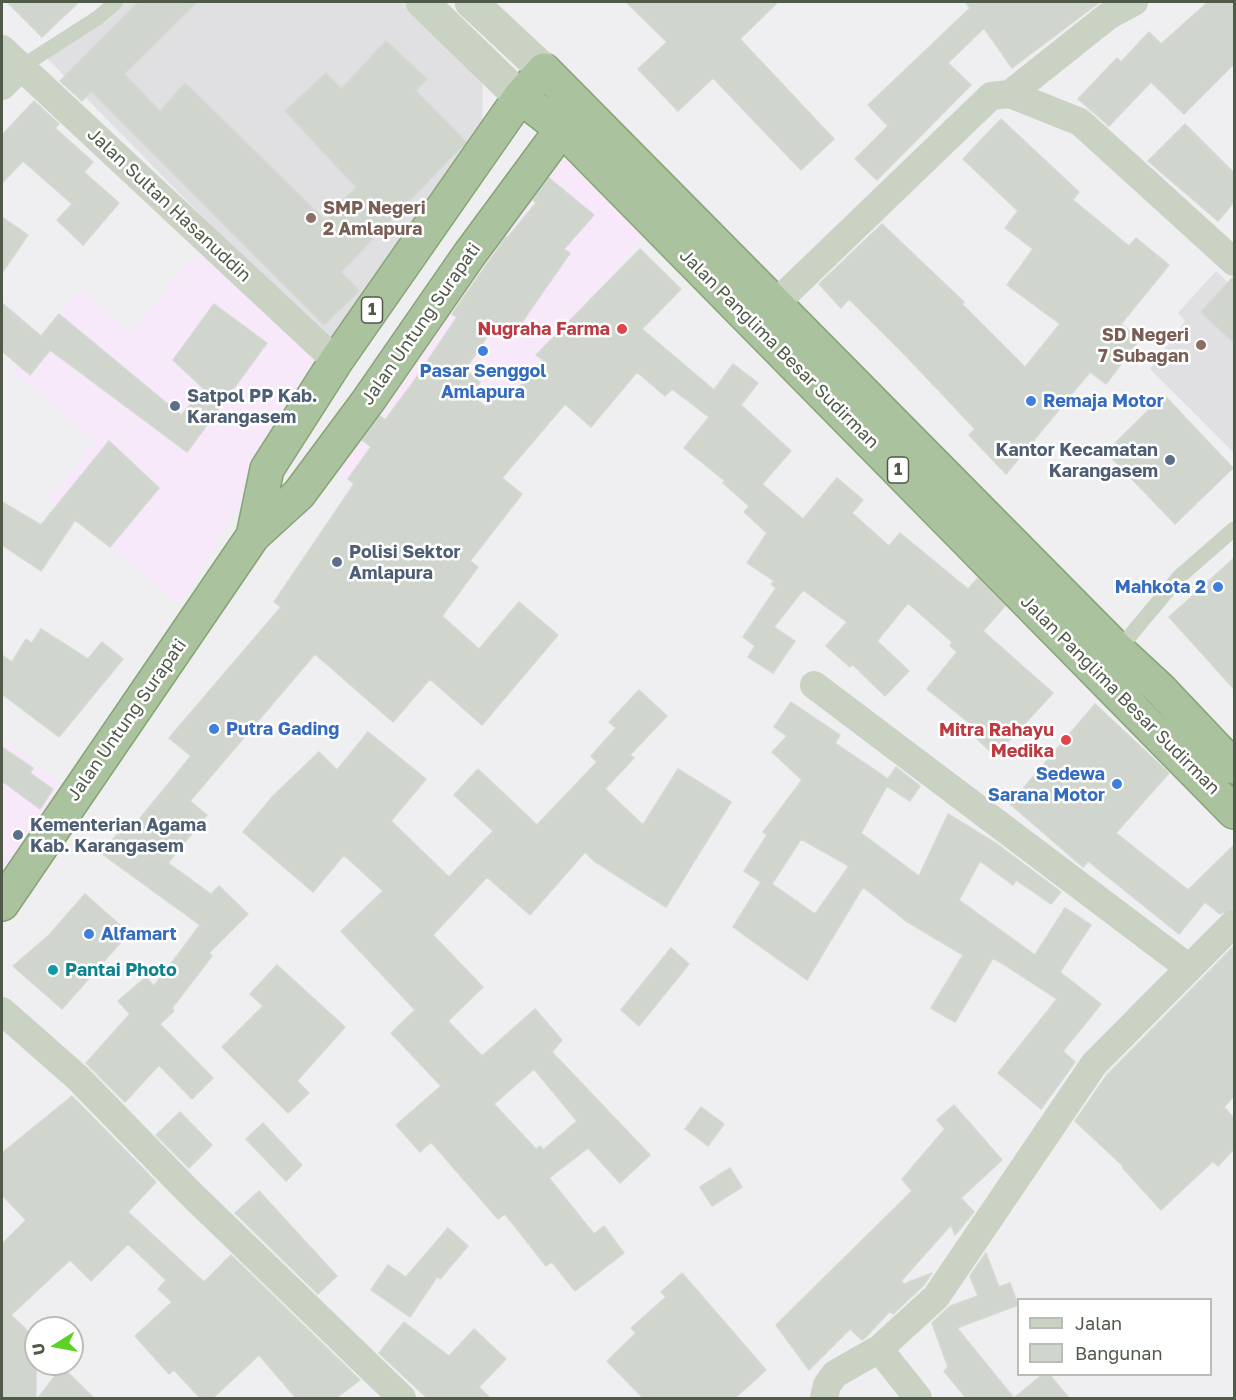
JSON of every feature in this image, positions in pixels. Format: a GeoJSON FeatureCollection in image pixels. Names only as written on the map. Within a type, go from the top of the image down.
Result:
{"type":"FeatureCollection","features":[{"type":"Feature","properties":{"kind":"highway","name":"1"},"geometry":{"type":"LineString","coordinates":[[520,97],[544,70]]}},
{"type":"Feature","properties":{"kind":"highway","name":"Jalan Panglima Besar Sudirman"},"geometry":{"type":"LineString","coordinates":[[544,70],[572,117],[1137,713],[1234,812]]}},
{"type":"Feature","properties":{"kind":"highway","name":"Jalan Panglima Besar Sudirman"},"geometry":{"type":"LineString","coordinates":[[520,97],[572,117],[777,302],[1118,650],[1160,689],[1234,767]]}},
{"type":"Feature","properties":{"kind":"highway","name":"Jalan Untung Surapati"},"geometry":{"type":"LineString","coordinates":[[253,536],[267,469],[336,361],[520,97]]}},
{"type":"Feature","properties":{"kind":"highway","name":"Jalan Untung Surapati"},"geometry":{"type":"LineString","coordinates":[[2,904],[253,536],[299,494],[572,117]]}},
{"type":"Feature","properties":{"kind":"highway"},"geometry":{"type":"LineString","coordinates":[[1137,713],[1160,689]]}},
{"type":"Feature","properties":{"kind":"street","name":"Jalan Panglima Besar Sudirman"},"geometry":{"type":"LineString","coordinates":[[422,2],[520,97]]}},
{"type":"Feature","properties":{"kind":"street","name":"Jalan Panglima Besar Sudirman"},"geometry":{"type":"LineString","coordinates":[[471,2],[544,70]]}},
{"type":"Feature","properties":{"kind":"street"},"geometry":{"type":"LineString","coordinates":[[1010,94],[1108,16],[1134,2]]}},
{"type":"Feature","properties":{"kind":"street","name":"Jalan Sultan Hasanuddin"},"geometry":{"type":"LineString","coordinates":[[8,67],[336,361]]}},
{"type":"Feature","properties":{"kind":"street"},"geometry":{"type":"LineString","coordinates":[[777,302],[991,96],[1010,94],[1080,122],[1234,262]]}},
{"type":"Feature","properties":{"kind":"street"},"geometry":{"type":"LineString","coordinates":[[814,685],[1189,968]]}},
{"type":"Feature","properties":{"kind":"street"},"geometry":{"type":"LineString","coordinates":[[824,1398],[827,1385],[835,1374],[879,1349],[936,1297],[1094,1064],[1234,923]]}},
{"type":"Feature","properties":{"kind":"street"},"geometry":{"type":"LineString","coordinates":[[2,1011],[78,1078],[190,1193],[402,1398]]}},
{"type":"Feature","properties":{"kind":"street"},"geometry":{"type":"LineString","coordinates":[[879,1349],[918,1398]]}},
{"type":"Feature","properties":{"kind":"lane"},"geometry":{"type":"LineString","coordinates":[[8,67],[76,32],[116,2]]}},
{"type":"Feature","properties":{"kind":"lane"},"geometry":{"type":"LineString","coordinates":[[1118,650],[1179,577],[1234,529]]}},
{"type":"Feature","properties":{"kind":"shaded area","name":"SMP Negeri 2 Amlapura"},"geometry":{"type":"Polygon","coordinates":[[[126,2],[402,2],[483,77],[482,124],[330,347],[46,57],[105,22],[126,2]]]}},
{"type":"Feature","properties":{"kind":"shaded area","name":"Pasar Senggol Amlapura"},"geometry":{"type":"Polygon","coordinates":[[[565,146],[646,232],[405,527],[331,469],[565,146]]]}},
{"type":"Feature","properties":{"kind":"shaded area","name":"Satpol PP Kab. Karangasem"},"geometry":{"type":"Polygon","coordinates":[[[205,243],[324,359],[181,604],[49,499],[95,441],[11,370],[81,289],[130,333],[205,243]]]}},
{"type":"Feature","properties":{"kind":"shaded area","name":"SD Negeri 7 Subagan"},"geometry":{"type":"Polygon","coordinates":[[[1216,271],[1234,288],[1234,453],[1150,369],[1185,321],[1178,313],[1216,271]]]}},
{"type":"Feature","properties":{"kind":"shaded area","name":"Kementerian Agama Kab. Karangasem"},"geometry":{"type":"Polygon","coordinates":[[[2,738],[67,790],[2,879],[2,738]]]}},
{"type":"Feature","properties":{"kind":"building"},"geometry":{"type":"Polygon","coordinates":[[[7,2],[79,2],[42,37],[7,2]]]}},
{"type":"Feature","properties":{"kind":"building"},"geometry":{"type":"Polygon","coordinates":[[[138,2],[197,2],[124,74],[160,111],[185,83],[325,220],[356,187],[285,111],[326,73],[341,89],[386,41],[427,79],[416,91],[466,142],[341,272],[359,291],[324,325],[91,91],[82,101],[60,81],[138,2]]]}},
{"type":"Feature","properties":{"kind":"building"},"geometry":{"type":"Polygon","coordinates":[[[626,2],[778,2],[740,39],[834,139],[801,170],[713,78],[678,111],[638,69],[667,42],[626,2]]]}},
{"type":"Feature","properties":{"kind":"building"},"geometry":{"type":"Polygon","coordinates":[[[965,2],[1100,2],[1012,68],[984,28],[948,63],[971,85],[877,180],[855,159],[888,126],[868,105],[970,8],[965,2]]]}},
{"type":"Feature","properties":{"kind":"building"},"geometry":{"type":"Polygon","coordinates":[[[1208,2],[1234,2],[1234,64],[1184,114],[1151,82],[1109,126],[1078,99],[1117,58],[1121,62],[1149,32],[1161,44],[1208,2]]]}},
{"type":"Feature","properties":{"kind":"building"},"geometry":{"type":"Polygon","coordinates":[[[34,101],[59,124],[55,128],[93,162],[84,172],[119,203],[83,245],[57,220],[72,204],[23,161],[2,183],[2,135],[34,101]]]}},
{"type":"Feature","properties":{"kind":"building"},"geometry":{"type":"Polygon","coordinates":[[[1001,119],[1079,192],[1073,200],[1129,246],[1136,238],[1169,265],[1121,324],[1140,339],[1106,384],[1090,372],[1006,474],[969,435],[975,429],[907,357],[849,299],[841,308],[819,284],[882,224],[964,302],[962,304],[1025,367],[1060,324],[1007,285],[1033,249],[1005,228],[1018,211],[963,159],[1001,119]]]}},
{"type":"Feature","properties":{"kind":"building"},"geometry":{"type":"Polygon","coordinates":[[[1185,124],[1234,173],[1234,202],[1218,221],[1148,161],[1185,124]]]}},
{"type":"Feature","properties":{"kind":"building"},"geometry":{"type":"Polygon","coordinates":[[[549,178],[594,215],[564,249],[570,253],[511,338],[494,326],[465,370],[480,382],[471,395],[486,407],[498,395],[507,401],[543,360],[536,355],[640,249],[681,289],[642,329],[714,390],[733,364],[758,383],[741,405],[791,451],[762,484],[803,519],[837,478],[863,500],[852,513],[889,546],[900,533],[968,589],[978,578],[1005,606],[983,631],[1053,693],[995,756],[974,736],[978,730],[927,689],[957,652],[950,646],[952,642],[908,603],[877,641],[909,671],[885,696],[852,664],[850,667],[826,646],[847,622],[803,590],[774,627],[795,641],[773,673],[748,657],[755,646],[743,637],[776,588],[771,584],[774,581],[747,563],[767,533],[744,512],[749,506],[723,483],[725,481],[684,448],[709,417],[672,389],[665,396],[637,372],[591,427],[565,404],[502,478],[522,494],[470,561],[478,567],[442,616],[479,649],[519,602],[558,635],[482,725],[430,679],[393,722],[315,654],[190,801],[207,815],[168,863],[211,894],[219,886],[248,914],[209,953],[212,956],[172,1008],[174,1011],[160,1024],[213,1078],[192,1099],[159,1065],[125,1102],[86,1063],[130,1014],[118,1001],[146,977],[154,986],[200,925],[102,854],[121,829],[127,834],[191,756],[169,738],[281,607],[274,602],[354,484],[348,479],[371,447],[362,440],[380,416],[385,420],[412,384],[457,317],[452,314],[506,237],[536,203],[533,200],[549,178]]]}},
{"type":"Feature","properties":{"kind":"building"},"geometry":{"type":"Polygon","coordinates":[[[2,217],[28,235],[2,273],[2,217]]]}},
{"type":"Feature","properties":{"kind":"building"},"geometry":{"type":"Polygon","coordinates":[[[1234,278],[1234,343],[1201,312],[1234,278]]]}},
{"type":"Feature","properties":{"kind":"building"},"geometry":{"type":"Polygon","coordinates":[[[2,303],[41,336],[59,314],[181,415],[204,389],[173,360],[214,304],[267,343],[187,452],[50,350],[30,375],[2,351],[2,303]]]}},
{"type":"Feature","properties":{"kind":"building","name":"Kantor Kecamatan Karangasem"},"geometry":{"type":"Polygon","coordinates":[[[1164,395],[1233,468],[1175,524],[1106,452],[1164,395]]]}},
{"type":"Feature","properties":{"kind":"building"},"geometry":{"type":"Polygon","coordinates":[[[109,441],[159,488],[110,547],[75,520],[41,571],[2,545],[2,502],[41,525],[109,441]]]}},
{"type":"Feature","properties":{"kind":"building","name":"Mahkota 2"},"geometry":{"type":"Polygon","coordinates":[[[1234,558],[1234,689],[1169,617],[1234,558]]]}},
{"type":"Feature","properties":{"kind":"building"},"geometry":{"type":"Polygon","coordinates":[[[41,629],[88,659],[102,642],[123,659],[59,737],[2,694],[2,655],[12,662],[26,639],[32,643],[41,629]]]}},
{"type":"Feature","properties":{"kind":"building"},"geometry":{"type":"Polygon","coordinates":[[[639,690],[667,716],[630,755],[634,758],[605,789],[643,825],[678,769],[731,802],[666,907],[594,861],[585,852],[530,915],[487,877],[433,935],[483,987],[448,1021],[482,1056],[535,1009],[562,1040],[552,1052],[650,1155],[620,1183],[588,1148],[549,1178],[594,1234],[604,1226],[624,1253],[575,1291],[552,1262],[546,1266],[505,1214],[498,1219],[431,1142],[420,1152],[396,1125],[441,1086],[391,1033],[415,1010],[341,931],[383,891],[344,855],[313,892],[243,832],[273,796],[319,752],[337,770],[368,732],[426,779],[391,821],[449,877],[493,831],[454,795],[478,769],[537,825],[597,762],[591,756],[616,728],[609,722],[639,690]],[[534,1069],[494,1104],[536,1149],[540,1146],[543,1150],[577,1121],[534,1069]]]}},
{"type":"Feature","properties":{"kind":"building"},"geometry":{"type":"Polygon","coordinates":[[[791,702],[840,735],[835,743],[888,779],[896,767],[920,786],[910,801],[887,786],[861,833],[919,876],[948,814],[997,844],[1061,892],[1051,904],[1016,880],[1013,885],[980,861],[959,900],[1035,955],[1065,908],[1091,925],[1060,972],[1101,1004],[1063,1051],[1075,1062],[1041,1109],[998,1073],[1057,999],[1005,965],[993,958],[955,1022],[931,1008],[963,955],[906,921],[863,887],[807,980],[733,927],[761,882],[744,871],[767,835],[763,832],[802,780],[772,752],[787,736],[774,727],[791,702]],[[801,839],[772,884],[815,914],[849,866],[801,839]]]}},
{"type":"Feature","properties":{"kind":"building"},"geometry":{"type":"Polygon","coordinates":[[[1095,704],[1169,773],[1116,833],[1188,890],[1234,845],[1234,907],[1220,914],[1205,902],[1179,934],[1088,861],[1083,867],[1010,804],[1095,704]]]}},
{"type":"Feature","properties":{"kind":"building"},"geometry":{"type":"Polygon","coordinates":[[[2,747],[33,768],[30,773],[53,789],[40,809],[2,781],[2,747]]]}},
{"type":"Feature","properties":{"kind":"building"},"geometry":{"type":"Polygon","coordinates":[[[85,894],[129,933],[62,1009],[13,966],[49,935],[85,894]]]}},
{"type":"Feature","properties":{"kind":"building"},"geometry":{"type":"Polygon","coordinates":[[[1234,946],[1234,1096],[1224,1107],[1234,1118],[1234,1149],[1218,1166],[1213,1161],[1161,1210],[1123,1166],[1075,1121],[1107,1075],[1234,946]]]}},
{"type":"Feature","properties":{"kind":"building"},"geometry":{"type":"Polygon","coordinates":[[[671,948],[689,964],[639,1026],[621,1010],[671,948]]]}},
{"type":"Feature","properties":{"kind":"building"},"geometry":{"type":"Polygon","coordinates":[[[277,965],[345,1027],[297,1081],[309,1093],[288,1113],[222,1047],[263,1006],[250,994],[277,965]]]}},
{"type":"Feature","properties":{"kind":"building"},"geometry":{"type":"Polygon","coordinates":[[[72,1096],[156,1182],[128,1212],[204,1282],[231,1255],[360,1380],[336,1398],[296,1398],[259,1355],[213,1398],[200,1398],[174,1370],[169,1374],[135,1336],[172,1302],[158,1289],[166,1280],[128,1244],[91,1281],[70,1260],[11,1315],[24,1327],[24,1376],[36,1376],[36,1398],[2,1398],[2,1244],[26,1220],[2,1195],[2,1153],[72,1096]]]}},
{"type":"Feature","properties":{"kind":"building"},"geometry":{"type":"Polygon","coordinates":[[[954,1105],[1002,1160],[961,1198],[974,1212],[955,1235],[951,1225],[901,1281],[904,1284],[932,1273],[923,1286],[893,1314],[890,1311],[862,1340],[850,1329],[809,1370],[776,1325],[912,1191],[902,1179],[945,1129],[937,1120],[954,1105]]]}},
{"type":"Feature","properties":{"kind":"building"},"geometry":{"type":"Polygon","coordinates":[[[701,1107],[724,1124],[708,1146],[685,1129],[701,1107]]]}},
{"type":"Feature","properties":{"kind":"building"},"geometry":{"type":"Polygon","coordinates":[[[180,1112],[212,1145],[189,1168],[156,1135],[180,1112]]]}},
{"type":"Feature","properties":{"kind":"building"},"geometry":{"type":"Polygon","coordinates":[[[263,1123],[302,1165],[286,1181],[246,1139],[263,1123]]]}},
{"type":"Feature","properties":{"kind":"building"},"geometry":{"type":"Polygon","coordinates":[[[730,1168],[742,1187],[712,1206],[700,1187],[730,1168]]]}},
{"type":"Feature","properties":{"kind":"building"},"geometry":{"type":"Polygon","coordinates":[[[259,1191],[337,1276],[318,1294],[235,1213],[259,1191]]]}},
{"type":"Feature","properties":{"kind":"building"},"geometry":{"type":"Polygon","coordinates":[[[448,1228],[468,1246],[440,1279],[437,1277],[410,1317],[371,1290],[388,1265],[406,1277],[448,1228]]]}},
{"type":"Feature","properties":{"kind":"building"},"geometry":{"type":"Polygon","coordinates":[[[986,1253],[999,1287],[1010,1283],[1017,1302],[1017,1305],[957,1328],[1014,1398],[966,1398],[944,1371],[948,1367],[932,1323],[950,1306],[978,1296],[970,1276],[986,1253]]]}},
{"type":"Feature","properties":{"kind":"building"},"geometry":{"type":"Polygon","coordinates":[[[682,1273],[766,1370],[735,1398],[643,1398],[607,1361],[636,1333],[631,1328],[666,1297],[661,1292],[682,1273]]]}},
{"type":"Feature","properties":{"kind":"building"},"geometry":{"type":"Polygon","coordinates":[[[404,1322],[449,1356],[474,1329],[506,1359],[479,1387],[490,1398],[427,1398],[379,1353],[404,1322]]]}},
{"type":"Feature","properties":{"kind":"building"},"geometry":{"type":"Polygon","coordinates":[[[55,1376],[71,1376],[94,1398],[38,1398],[55,1376]]]}},
{"type":"Feature","properties":{"kind":"building"},"geometry":{"type":"Polygon","coordinates":[[[1041,1376],[1051,1376],[1069,1398],[1014,1398],[1041,1376]]]}},
{"type":"Feature","properties":{"kind":"place","name":"SMP Negeri 2 Amlapura"},"geometry":{"type":"Point","coordinates":[311,218]}},
{"type":"Feature","properties":{"kind":"place","name":"Nugraha Farma"},"geometry":{"type":"Point","coordinates":[622,329]}},
{"type":"Feature","properties":{"kind":"place","name":"SD Negeri 7 Subagan"},"geometry":{"type":"Point","coordinates":[1201,345]}},
{"type":"Feature","properties":{"kind":"place","name":"Pasar Senggol Amlapura"},"geometry":{"type":"Point","coordinates":[483,351]}},
{"type":"Feature","properties":{"kind":"place","name":"Remaja Motor"},"geometry":{"type":"Point","coordinates":[1031,401]}},
{"type":"Feature","properties":{"kind":"place","name":"Satpol PP Kab. Karangasem"},"geometry":{"type":"Point","coordinates":[175,406]}},
{"type":"Feature","properties":{"kind":"place","name":"Kantor Kecamatan Karangasem"},"geometry":{"type":"Point","coordinates":[1170,460]}},
{"type":"Feature","properties":{"kind":"place","name":"Polisi Sektor Amlapura"},"geometry":{"type":"Point","coordinates":[337,562]}},
{"type":"Feature","properties":{"kind":"place","name":"Mahkota 2"},"geometry":{"type":"Point","coordinates":[1218,587]}},
{"type":"Feature","properties":{"kind":"place","name":"Putra Gading"},"geometry":{"type":"Point","coordinates":[214,729]}},
{"type":"Feature","properties":{"kind":"place","name":"Mitra Rahayu Medika"},"geometry":{"type":"Point","coordinates":[1066,740]}},
{"type":"Feature","properties":{"kind":"place","name":"Sedewa Sarana Motor"},"geometry":{"type":"Point","coordinates":[1117,784]}},
{"type":"Feature","properties":{"kind":"place","name":"Kementerian Agama Kab. Karangasem"},"geometry":{"type":"Point","coordinates":[18,835]}},
{"type":"Feature","properties":{"kind":"place","name":"Alfamart"},"geometry":{"type":"Point","coordinates":[89,934]}},
{"type":"Feature","properties":{"kind":"place","name":"Pantai Photo"},"geometry":{"type":"Point","coordinates":[53,970]}}]}
